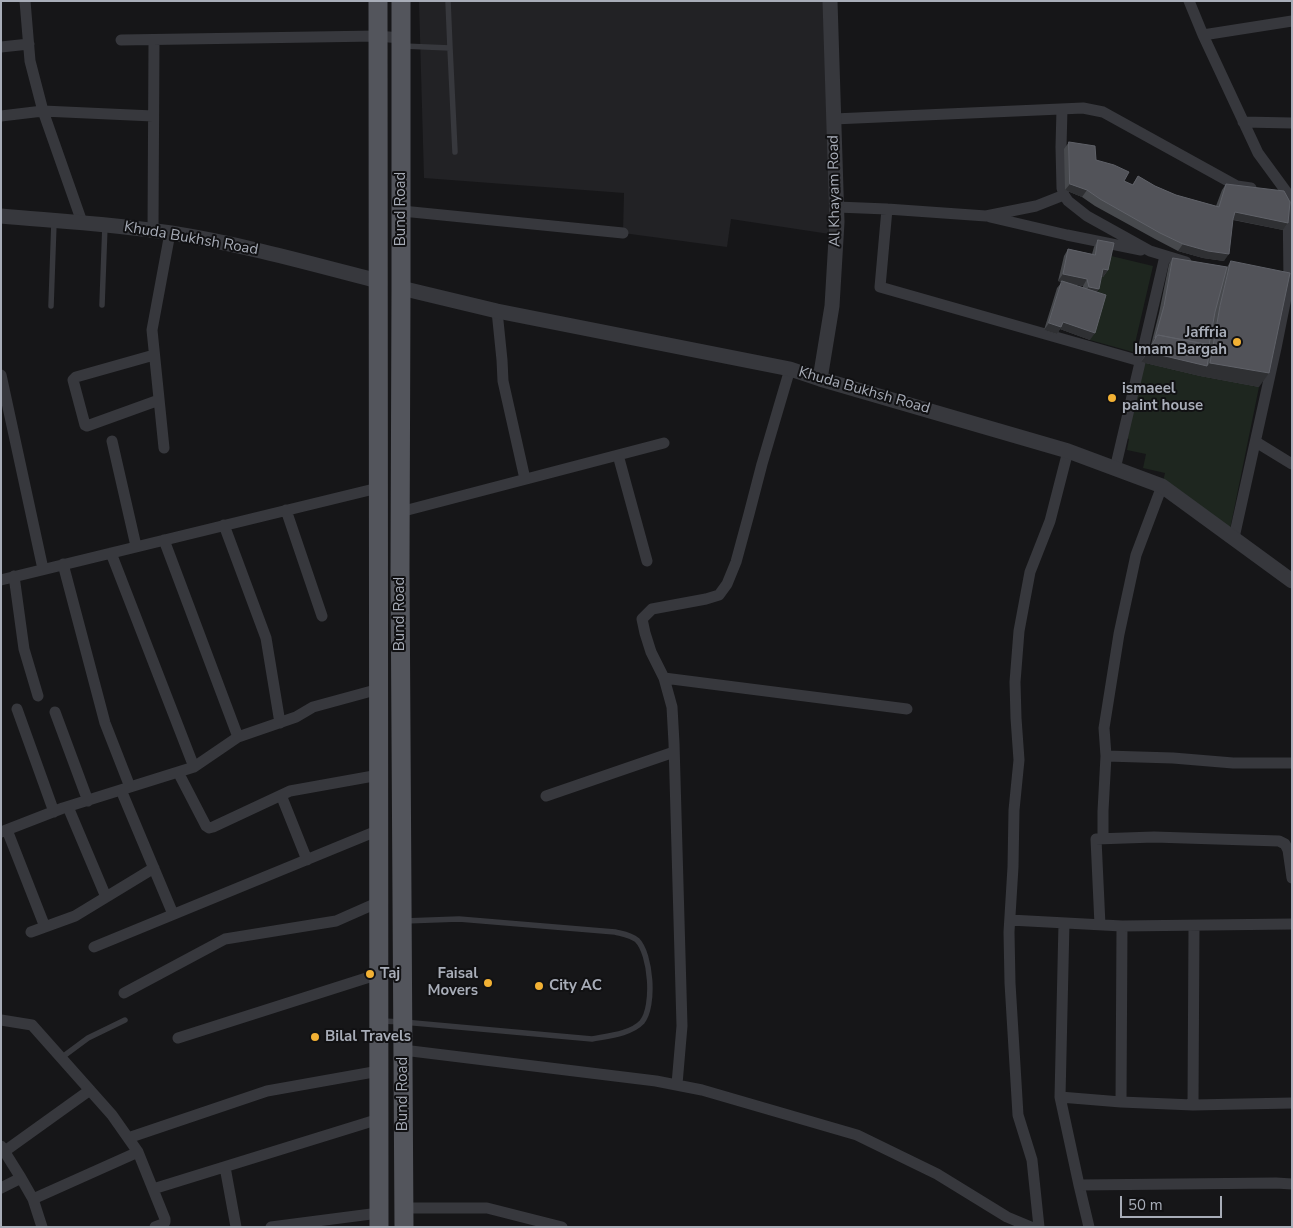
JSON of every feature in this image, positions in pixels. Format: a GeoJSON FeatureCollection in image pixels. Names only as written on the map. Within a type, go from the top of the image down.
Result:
{"type":"FeatureCollection","features":[{"type":"Feature","properties":{"kind":"main road","name":"Bund Road"},"geometry":{"type":"LineString","coordinates":[[378,1],[379,1220]]}},
{"type":"Feature","properties":{"kind":"main road","name":"Bund Road"},"geometry":{"type":"LineString","coordinates":[[401,1],[400,512],[404,1218]]}},
{"type":"Feature","properties":{"kind":"street"},"geometry":{"type":"LineString","coordinates":[[25,1],[30,61],[46,122],[82,222]]}},
{"type":"Feature","properties":{"kind":"street","name":"Al Khayam Road"},"geometry":{"type":"LineString","coordinates":[[820,379],[832,306],[837,207],[830,1]]}},
{"type":"Feature","properties":{"kind":"street"},"geometry":{"type":"LineString","coordinates":[[1189,1],[1258,153],[1290,193],[1287,278],[1276,348],[1235,533]]}},
{"type":"Feature","properties":{"kind":"street"},"geometry":{"type":"LineString","coordinates":[[1203,35],[1292,21]]}},
{"type":"Feature","properties":{"kind":"street"},"geometry":{"type":"LineString","coordinates":[[121,40],[377,36],[400,42]]}},
{"type":"Feature","properties":{"kind":"street"},"geometry":{"type":"LineString","coordinates":[[153,231],[154,40]]}},
{"type":"Feature","properties":{"kind":"street"},"geometry":{"type":"LineString","coordinates":[[1,47],[29,44]]}},
{"type":"Feature","properties":{"kind":"street"},"geometry":{"type":"LineString","coordinates":[[834,119],[1082,108],[1103,112],[1237,186],[1290,193]]}},
{"type":"Feature","properties":{"kind":"street"},"geometry":{"type":"LineString","coordinates":[[1062,109],[1061,147],[1062,188],[1064,195],[1068,201],[1087,216],[1150,251]]}},
{"type":"Feature","properties":{"kind":"street"},"geometry":{"type":"LineString","coordinates":[[1,116],[43,111],[153,116]]}},
{"type":"Feature","properties":{"kind":"street"},"geometry":{"type":"LineString","coordinates":[[1243,122],[1292,123]]}},
{"type":"Feature","properties":{"kind":"street"},"geometry":{"type":"LineString","coordinates":[[986,216],[1036,206],[1064,195]]}},
{"type":"Feature","properties":{"kind":"street"},"geometry":{"type":"LineString","coordinates":[[837,207],[986,216],[1067,235],[1150,251],[1196,265]]}},
{"type":"Feature","properties":{"kind":"street"},"geometry":{"type":"LineString","coordinates":[[887,209],[880,287],[1140,361]]}},
{"type":"Feature","properties":{"kind":"street"},"geometry":{"type":"LineString","coordinates":[[402,211],[623,233]]}},
{"type":"Feature","properties":{"kind":"street","name":"Khuda Bukhsh Road"},"geometry":{"type":"LineString","coordinates":[[1,216],[82,222],[170,233],[252,248],[378,281]]}},
{"type":"Feature","properties":{"kind":"street"},"geometry":{"type":"LineString","coordinates":[[164,448],[152,330],[170,233]]}},
{"type":"Feature","properties":{"kind":"street"},"geometry":{"type":"LineString","coordinates":[[1115,469],[1165,256]]}},
{"type":"Feature","properties":{"kind":"street","name":"Khuda Bukhsh Road"},"geometry":{"type":"LineString","coordinates":[[401,288],[497,311],[790,369],[1068,451],[1162,486],[1292,581]]}},
{"type":"Feature","properties":{"kind":"street"},"geometry":{"type":"LineString","coordinates":[[497,311],[503,381],[525,479]]}},
{"type":"Feature","properties":{"kind":"street"},"geometry":{"type":"LineString","coordinates":[[154,355],[76,377],[73,380],[85,425],[88,426],[159,400]]}},
{"type":"Feature","properties":{"kind":"street"},"geometry":{"type":"LineString","coordinates":[[676,1084],[682,1026],[672,707],[664,678],[651,652],[642,619],[652,609],[719,595],[727,584],[736,562],[790,369]]}},
{"type":"Feature","properties":{"kind":"street"},"geometry":{"type":"LineString","coordinates":[[1,376],[43,569]]}},
{"type":"Feature","properties":{"kind":"street"},"geometry":{"type":"LineString","coordinates":[[112,442],[136,546]]}},
{"type":"Feature","properties":{"kind":"street"},"geometry":{"type":"LineString","coordinates":[[1256,442],[1292,464]]}},
{"type":"Feature","properties":{"kind":"street"},"geometry":{"type":"LineString","coordinates":[[400,512],[664,443]]}},
{"type":"Feature","properties":{"kind":"street"},"geometry":{"type":"LineString","coordinates":[[1039,1227],[1032,1160],[1018,1115],[1010,982],[1014,810],[1019,760],[1015,682],[1020,631],[1030,572],[1050,521],[1068,451]]}},
{"type":"Feature","properties":{"kind":"street"},"geometry":{"type":"LineString","coordinates":[[618,455],[647,561]]}},
{"type":"Feature","properties":{"kind":"street"},"geometry":{"type":"LineString","coordinates":[[1103,838],[1102,811],[1106,756],[1104,728],[1119,634],[1136,555],[1162,486]]}},
{"type":"Feature","properties":{"kind":"street"},"geometry":{"type":"LineString","coordinates":[[1,580],[378,488]]}},
{"type":"Feature","properties":{"kind":"street"},"geometry":{"type":"LineString","coordinates":[[286,510],[322,616]]}},
{"type":"Feature","properties":{"kind":"street"},"geometry":{"type":"LineString","coordinates":[[224,525],[266,638],[280,723]]}},
{"type":"Feature","properties":{"kind":"street"},"geometry":{"type":"LineString","coordinates":[[164,540],[238,737]]}},
{"type":"Feature","properties":{"kind":"street"},"geometry":{"type":"LineString","coordinates":[[111,553],[194,766]]}},
{"type":"Feature","properties":{"kind":"street"},"geometry":{"type":"LineString","coordinates":[[63,564],[105,723],[154,868],[174,914]]}},
{"type":"Feature","properties":{"kind":"street"},"geometry":{"type":"LineString","coordinates":[[14,576],[24,649],[38,696]]}},
{"type":"Feature","properties":{"kind":"street"},"geometry":{"type":"LineString","coordinates":[[664,678],[907,709]]}},
{"type":"Feature","properties":{"kind":"street"},"geometry":{"type":"LineString","coordinates":[[45,927],[4,831],[88,800],[194,766],[238,737],[296,717],[313,707],[379,689]]}},
{"type":"Feature","properties":{"kind":"street"},"geometry":{"type":"LineString","coordinates":[[17,709],[54,812]]}},
{"type":"Feature","properties":{"kind":"street"},"geometry":{"type":"LineString","coordinates":[[55,712],[88,800]]}},
{"type":"Feature","properties":{"kind":"street"},"geometry":{"type":"LineString","coordinates":[[546,796],[674,752]]}},
{"type":"Feature","properties":{"kind":"street"},"geometry":{"type":"LineString","coordinates":[[1106,756],[1173,758],[1233,763],[1292,763]]}},
{"type":"Feature","properties":{"kind":"street"},"geometry":{"type":"LineString","coordinates":[[178,772],[206,826],[209,828],[290,791],[379,775]]}},
{"type":"Feature","properties":{"kind":"street"},"geometry":{"type":"LineString","coordinates":[[281,795],[307,860]]}},
{"type":"Feature","properties":{"kind":"street"},"geometry":{"type":"LineString","coordinates":[[68,807],[106,897]]}},
{"type":"Feature","properties":{"kind":"street"},"geometry":{"type":"LineString","coordinates":[[94,947],[379,830]]}},
{"type":"Feature","properties":{"kind":"street"},"geometry":{"type":"LineString","coordinates":[[1100,925],[1096,839],[1154,837],[1279,841],[1285,844],[1288,850],[1292,878]]}},
{"type":"Feature","properties":{"kind":"street"},"geometry":{"type":"LineString","coordinates":[[31,932],[75,916],[154,868]]}},
{"type":"Feature","properties":{"kind":"street"},"geometry":{"type":"LineString","coordinates":[[124,993],[225,939],[336,921],[380,902]]}},
{"type":"Feature","properties":{"kind":"street"},"geometry":{"type":"LineString","coordinates":[[1010,920],[1122,926],[1292,924]]}},
{"type":"Feature","properties":{"kind":"street"},"geometry":{"type":"LineString","coordinates":[[1064,923],[1060,1097],[1090,1227]]}},
{"type":"Feature","properties":{"kind":"street"},"geometry":{"type":"LineString","coordinates":[[1121,1102],[1122,926]]}},
{"type":"Feature","properties":{"kind":"street"},"geometry":{"type":"LineString","coordinates":[[1194,926],[1194,1105]]}},
{"type":"Feature","properties":{"kind":"street"},"geometry":{"type":"LineString","coordinates":[[178,1038],[379,974]]}},
{"type":"Feature","properties":{"kind":"street"},"geometry":{"type":"LineString","coordinates":[[2,1017],[32,1025],[112,1116],[138,1152],[165,1219],[163,1224],[155,1227]]}},
{"type":"Feature","properties":{"kind":"street"},"geometry":{"type":"LineString","coordinates":[[403,1050],[656,1080],[702,1090],[857,1135],[937,1174],[1006,1222],[1031,1227]]}},
{"type":"Feature","properties":{"kind":"street"},"geometry":{"type":"LineString","coordinates":[[128,1138],[267,1091],[379,1071]]}},
{"type":"Feature","properties":{"kind":"street"},"geometry":{"type":"LineString","coordinates":[[42,1227],[33,1199],[3,1149],[90,1090]]}},
{"type":"Feature","properties":{"kind":"street"},"geometry":{"type":"LineString","coordinates":[[1060,1097],[1194,1105],[1292,1104]]}},
{"type":"Feature","properties":{"kind":"street"},"geometry":{"type":"LineString","coordinates":[[153,1189],[379,1119]]}},
{"type":"Feature","properties":{"kind":"street"},"geometry":{"type":"LineString","coordinates":[[33,1199],[138,1152]]}},
{"type":"Feature","properties":{"kind":"street"},"geometry":{"type":"LineString","coordinates":[[225,1167],[236,1227]]}},
{"type":"Feature","properties":{"kind":"street"},"geometry":{"type":"LineString","coordinates":[[1,1188],[21,1178]]}},
{"type":"Feature","properties":{"kind":"street"},"geometry":{"type":"LineString","coordinates":[[1079,1185],[1292,1184]]}},
{"type":"Feature","properties":{"kind":"street"},"geometry":{"type":"LineString","coordinates":[[404,1218],[487,1208],[562,1227]]}},
{"type":"Feature","properties":{"kind":"street"},"geometry":{"type":"LineString","coordinates":[[271,1227],[379,1220]]}},
{"type":"Feature","properties":{"kind":"lane"},"geometry":{"type":"LineString","coordinates":[[448,1],[455,152]]}},
{"type":"Feature","properties":{"kind":"lane"},"geometry":{"type":"LineString","coordinates":[[400,42],[450,48]]}},
{"type":"Feature","properties":{"kind":"lane"},"geometry":{"type":"LineString","coordinates":[[51,306],[54,220]]}},
{"type":"Feature","properties":{"kind":"lane"},"geometry":{"type":"LineString","coordinates":[[102,305],[106,225]]}},
{"type":"Feature","properties":{"kind":"lane"},"geometry":{"type":"LineString","coordinates":[[380,1021],[592,1039],[630,1030],[642,1021],[649,1007],[650,981],[646,958],[638,941],[628,935],[615,932],[458,919],[403,921]]}},
{"type":"Feature","properties":{"kind":"lane"},"geometry":{"type":"LineString","coordinates":[[61,1058],[88,1038],[125,1020]]}},
{"type":"Feature","properties":{"kind":"shaded area"},"geometry":{"type":"Polygon","coordinates":[[[419,1],[830,1],[836,235],[731,219],[727,247],[623,233],[624,193],[424,178],[419,1]]]}},
{"type":"Feature","properties":{"kind":"shaded area"},"geometry":{"type":"Polygon","coordinates":[[[1107,255],[1153,266],[1133,352],[1090,340],[1101,302],[1096,300],[1107,255]]]}},
{"type":"Feature","properties":{"kind":"shaded area"},"geometry":{"type":"Polygon","coordinates":[[[1141,362],[1259,387],[1229,534],[1162,486],[1165,473],[1143,468],[1146,454],[1127,450],[1129,439],[1124,437],[1141,362]]]}},
{"type":"Feature","properties":{"kind":"building"},"geometry":{"type":"Polygon","coordinates":[[[1069,142],[1095,146],[1096,160],[1129,172],[1124,181],[1133,185],[1138,176],[1176,195],[1219,207],[1226,184],[1284,191],[1290,202],[1288,223],[1235,212],[1229,254],[1208,251],[1183,244],[1160,233],[1087,190],[1070,184],[1069,142]]]}},
{"type":"Feature","properties":{"kind":"building"},"geometry":{"type":"Polygon","coordinates":[[[1098,240],[1114,243],[1108,270],[1103,269],[1099,289],[1089,287],[1087,279],[1063,274],[1068,249],[1095,255],[1098,240]]]}},
{"type":"Feature","properties":{"kind":"building"},"geometry":{"type":"Polygon","coordinates":[[[1173,258],[1227,267],[1215,312],[1209,345],[1158,335],[1155,338],[1164,306],[1173,258]]]}},
{"type":"Feature","properties":{"kind":"building","name":"Jaffria Imam Bargah"},"geometry":{"type":"Polygon","coordinates":[[[1231,261],[1290,273],[1269,373],[1210,363],[1220,306],[1231,261]]]}},
{"type":"Feature","properties":{"kind":"building"},"geometry":{"type":"Polygon","coordinates":[[[1062,281],[1106,295],[1095,333],[1063,322],[1061,327],[1049,323],[1062,281]]]}},
{"type":"Feature","properties":{"kind":"building"},"geometry":{"type":"Polygon","coordinates":[[[1158,335],[1211,345],[1207,366],[1148,352],[1158,335]]]}},
{"type":"Feature","properties":{"kind":"place","name":"Jaffria Imam Bargah"},"geometry":{"type":"Point","coordinates":[1237,342]}},
{"type":"Feature","properties":{"kind":"place","name":"ismaeel paint house"},"geometry":{"type":"Point","coordinates":[1112,398]}},
{"type":"Feature","properties":{"kind":"place","name":"Taj"},"geometry":{"type":"Point","coordinates":[370,974]}},
{"type":"Feature","properties":{"kind":"place","name":"Faisal Movers"},"geometry":{"type":"Point","coordinates":[488,983]}},
{"type":"Feature","properties":{"kind":"place","name":"City AC"},"geometry":{"type":"Point","coordinates":[539,986]}},
{"type":"Feature","properties":{"kind":"place","name":"Bilal Travels"},"geometry":{"type":"Point","coordinates":[315,1037]}}]}
